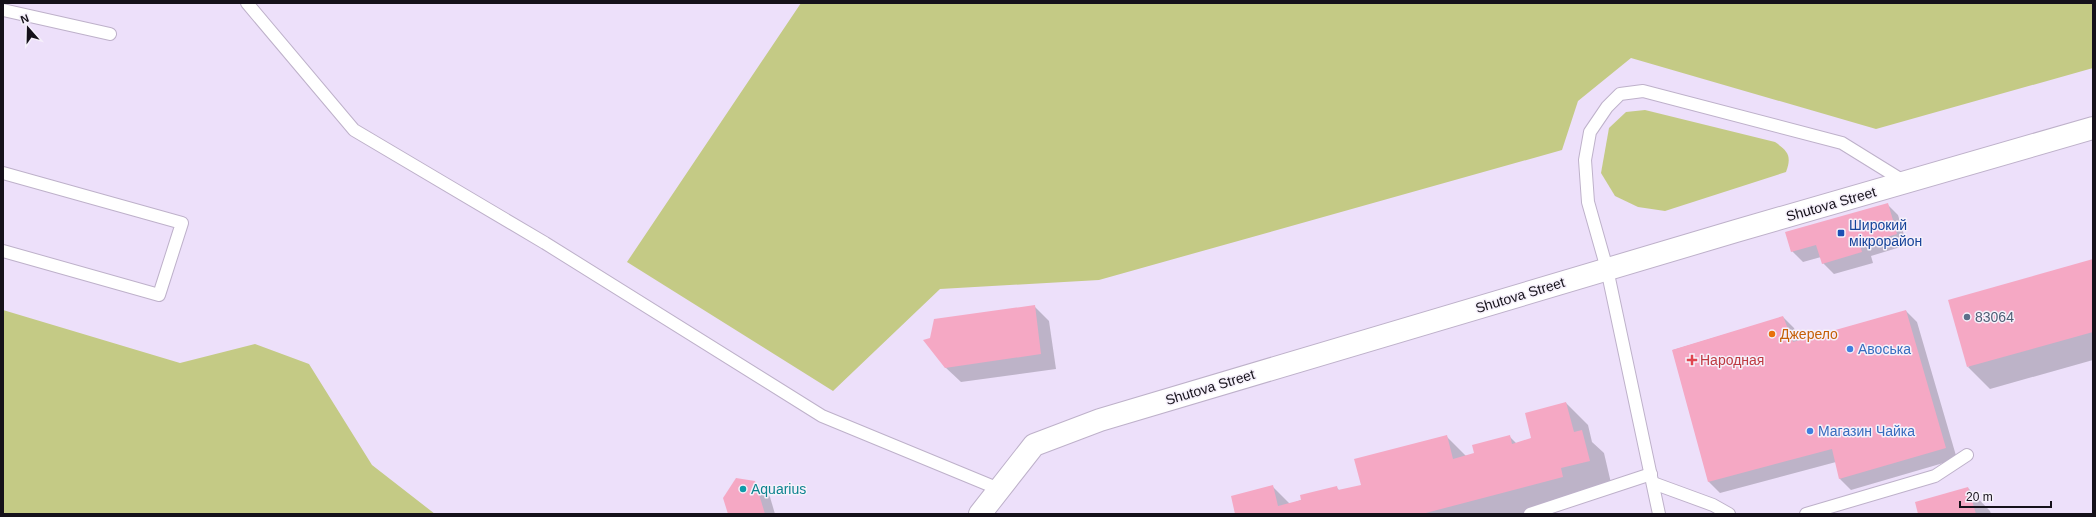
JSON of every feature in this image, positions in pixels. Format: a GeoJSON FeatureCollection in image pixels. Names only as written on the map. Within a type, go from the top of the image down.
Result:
{"type":"FeatureCollection","features":[{"type":"Feature","properties":{"kind":"street","name":"Shutova Street"},"geometry":{"type":"LineString","coordinates":[[980,514],[1034,446],[1100,420],[1607,269],[2093,128]]}},
{"type":"Feature","properties":{"kind":"lane"},"geometry":{"type":"LineString","coordinates":[[247,3],[354,130],[545,243],[822,416],[999,489]]}},
{"type":"Feature","properties":{"kind":"lane"},"geometry":{"type":"LineString","coordinates":[[3,10],[110,34]]}},
{"type":"Feature","properties":{"kind":"lane"},"geometry":{"type":"LineString","coordinates":[[1659,514],[1607,269],[1588,202],[1586,160],[1590,132],[1607,107],[1620,94],[1643,91],[1842,143],[1905,182]]}},
{"type":"Feature","properties":{"kind":"lane"},"geometry":{"type":"LineString","coordinates":[[3,173],[182,223],[159,295],[3,250]]}},
{"type":"Feature","properties":{"kind":"lane"},"geometry":{"type":"LineString","coordinates":[[1806,514],[1935,476],[1967,455]]}},
{"type":"Feature","properties":{"kind":"lane"},"geometry":{"type":"LineString","coordinates":[[1530,514],[1652,479],[1713,505],[1729,514]]}},
{"type":"Feature","properties":{"kind":"green space"},"geometry":{"type":"Polygon","coordinates":[[[801,3],[2093,3],[2093,68],[1876,129],[1631,58],[1578,101],[1562,150],[1099,280],[940,289],[833,391],[627,262],[801,3]]]}},
{"type":"Feature","properties":{"kind":"green space"},"geometry":{"type":"Polygon","coordinates":[[[1645,110],[1775,142],[1788,154],[1789,162],[1786,172],[1665,211],[1638,207],[1615,196],[1601,173],[1609,128],[1626,112],[1645,110]]]}},
{"type":"Feature","properties":{"kind":"green space"},"geometry":{"type":"Polygon","coordinates":[[[3,310],[180,363],[255,344],[309,364],[372,465],[435,514],[3,514],[3,310]]]}},
{"type":"Feature","properties":{"kind":"building","name":"Широкий мікрорайон"},"geometry":{"type":"Polygon","coordinates":[[[1888,203],[1897,234],[1860,245],[1862,252],[1822,264],[1816,245],[1791,252],[1785,232],[1888,203]]]}},
{"type":"Feature","properties":{"kind":"building"},"geometry":{"type":"Polygon","coordinates":[[[2093,259],[2093,332],[1967,367],[1948,300],[2093,259]]]}},
{"type":"Feature","properties":{"kind":"building"},"geometry":{"type":"Polygon","coordinates":[[[1035,305],[1041,354],[945,368],[923,340],[930,338],[934,319],[1035,305]]]}},
{"type":"Feature","properties":{"kind":"building"},"geometry":{"type":"Polygon","coordinates":[[[1906,310],[1946,448],[1839,479],[1832,449],[1708,482],[1672,350],[1783,316],[1793,342],[1906,310]]]}},
{"type":"Feature","properties":{"kind":"building"},"geometry":{"type":"Polygon","coordinates":[[[1566,402],[1574,432],[1582,430],[1590,461],[1561,468],[1563,477],[1422,514],[1235,514],[1231,496],[1273,485],[1278,506],[1301,500],[1300,495],[1337,486],[1338,490],[1361,485],[1354,459],[1447,435],[1453,459],[1474,453],[1472,445],[1510,435],[1512,444],[1531,438],[1525,413],[1566,402]]]}},
{"type":"Feature","properties":{"kind":"building","name":"Aquarius"},"geometry":{"type":"Polygon","coordinates":[[[736,478],[755,481],[765,514],[728,514],[723,498],[736,478]]]}},
{"type":"Feature","properties":{"kind":"building"},"geometry":{"type":"Polygon","coordinates":[[[1968,487],[1976,514],[1918,514],[1915,502],[1968,487]]]}},
{"type":"Feature","properties":{"kind":"place","name":"Широкий мікрорайон"},"geometry":{"type":"Point","coordinates":[1841,233]}},
{"type":"Feature","properties":{"kind":"place","name":"83064"},"geometry":{"type":"Point","coordinates":[1967,317]}},
{"type":"Feature","properties":{"kind":"place","name":"Джерело"},"geometry":{"type":"Point","coordinates":[1772,334]}},
{"type":"Feature","properties":{"kind":"place","name":"Авоська"},"geometry":{"type":"Point","coordinates":[1850,349]}},
{"type":"Feature","properties":{"kind":"place","name":"Народная"},"geometry":{"type":"Point","coordinates":[1692,360]}},
{"type":"Feature","properties":{"kind":"place","name":"Магазин Чайка"},"geometry":{"type":"Point","coordinates":[1810,431]}},
{"type":"Feature","properties":{"kind":"place","name":"Aquarius"},"geometry":{"type":"Point","coordinates":[743,489]}}]}
